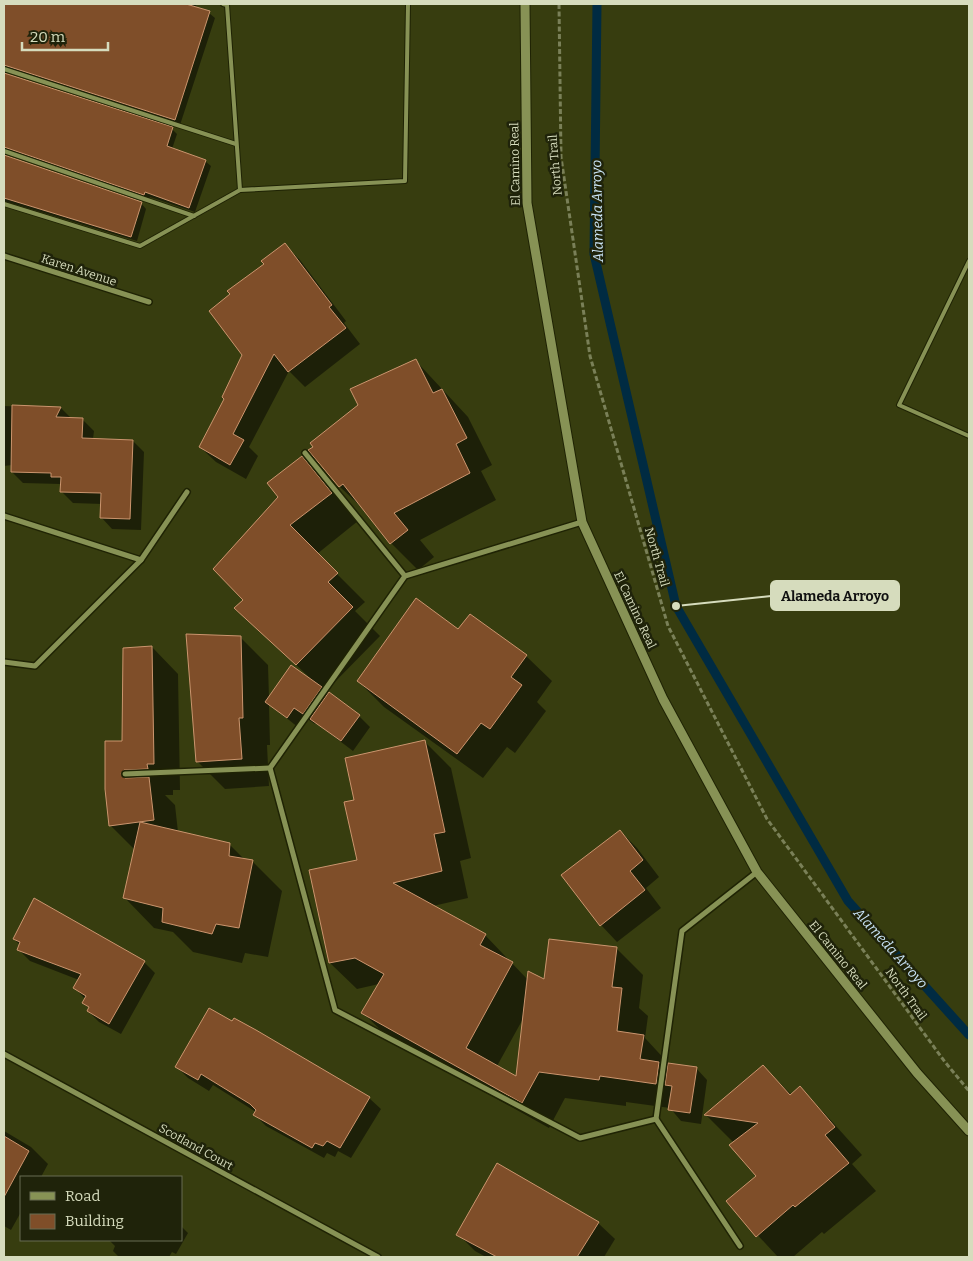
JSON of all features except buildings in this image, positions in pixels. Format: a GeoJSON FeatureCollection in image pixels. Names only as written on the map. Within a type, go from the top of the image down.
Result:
{"type":"FeatureCollection","features":[{"type":"Feature","properties":{"kind":"street","name":"El Camino Real"},"geometry":{"type":"LineString","coordinates":[[525,4],[527,203],[582,522],[663,699],[757,872],[917,1073],[969,1131]]}},
{"type":"Feature","properties":{"kind":"street","name":"Karen Avenue"},"geometry":{"type":"LineString","coordinates":[[4,256],[149,302]]}},
{"type":"Feature","properties":{"kind":"street"},"geometry":{"type":"LineString","coordinates":[[305,453],[405,576]]}},
{"type":"Feature","properties":{"kind":"street"},"geometry":{"type":"LineString","coordinates":[[4,662],[35,666],[140,560],[187,492]]}},
{"type":"Feature","properties":{"kind":"street"},"geometry":{"type":"LineString","coordinates":[[4,516],[140,560]]}},
{"type":"Feature","properties":{"kind":"street"},"geometry":{"type":"LineString","coordinates":[[270,768],[405,576],[582,522]]}},
{"type":"Feature","properties":{"kind":"street"},"geometry":{"type":"LineString","coordinates":[[125,774],[270,768]]}},
{"type":"Feature","properties":{"kind":"street"},"geometry":{"type":"LineString","coordinates":[[270,768],[335,1010],[580,1138],[656,1119]]}},
{"type":"Feature","properties":{"kind":"street"},"geometry":{"type":"LineString","coordinates":[[740,1246],[656,1119],[682,931],[757,872]]}},
{"type":"Feature","properties":{"kind":"street","name":"Scotland Court"},"geometry":{"type":"LineString","coordinates":[[4,1054],[378,1257]]}},
{"type":"Feature","properties":{"kind":"lane"},"geometry":{"type":"LineString","coordinates":[[225,4],[240,190]]}},
{"type":"Feature","properties":{"kind":"lane"},"geometry":{"type":"LineString","coordinates":[[4,204],[140,246],[240,190],[405,182],[408,4]]}},
{"type":"Feature","properties":{"kind":"lane"},"geometry":{"type":"LineString","coordinates":[[4,69],[236,144]]}},
{"type":"Feature","properties":{"kind":"lane"},"geometry":{"type":"LineString","coordinates":[[4,150],[194,216]]}},
{"type":"Feature","properties":{"kind":"lane"},"geometry":{"type":"LineString","coordinates":[[969,262],[899,405],[969,436]]}},
{"type":"Feature","properties":{"kind":"path","name":"North Trail"},"geometry":{"type":"LineString","coordinates":[[559,4],[561,157],[590,356],[668,626],[767,820],[944,1062],[969,1091]]}},
{"type":"Feature","properties":{"kind":"waterway","name":"Alameda Arroyo"},"geometry":{"type":"LineString","coordinates":[[597,4],[594,254],[676,606],[848,901],[969,1035]]}},
{"type":"Feature","properties":{"kind":"place","name":"Alameda Arroyo"},"geometry":{"type":"Point","coordinates":[676,606]}}]}
